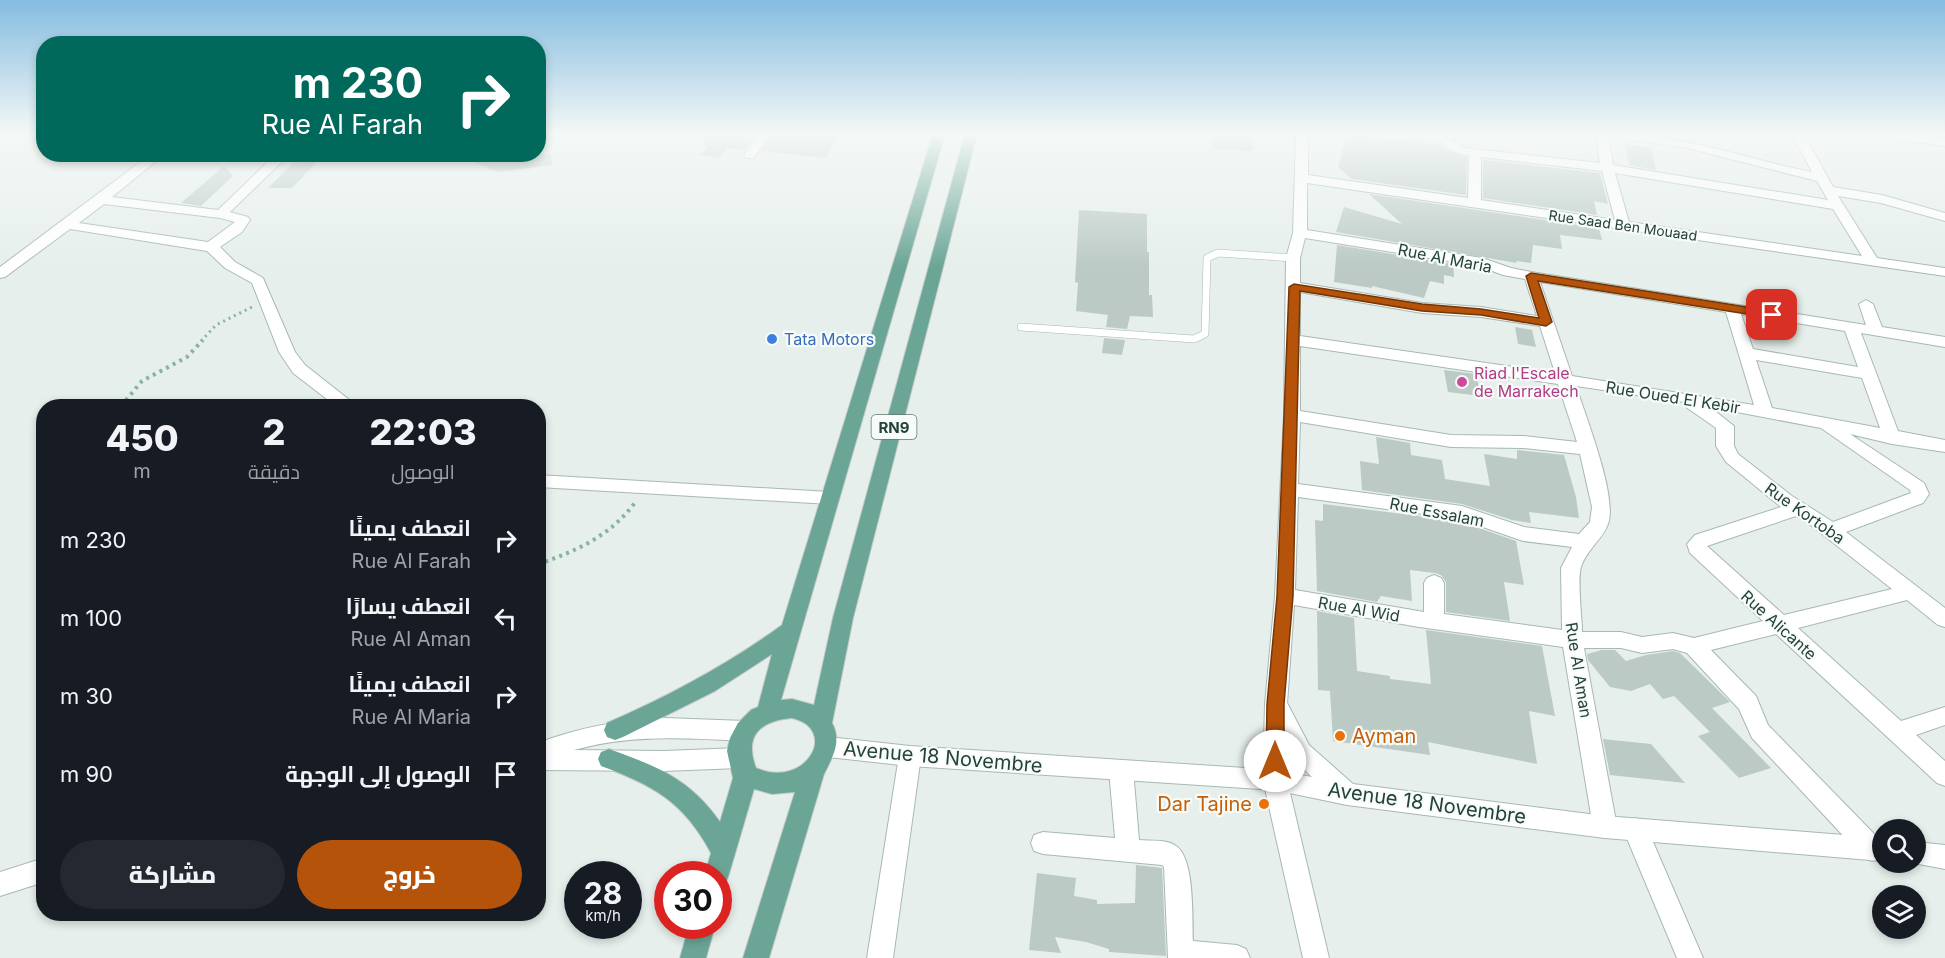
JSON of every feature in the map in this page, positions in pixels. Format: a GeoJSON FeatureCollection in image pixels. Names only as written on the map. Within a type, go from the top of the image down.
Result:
{"type":"FeatureCollection","features":[{"type":"Feature","properties":{"kind":"main road","name":"RN9"},"geometry":{"type":"LineString","coordinates":[[768,712],[771,694],[926,179]]}},
{"type":"Feature","properties":{"kind":"main road","name":"RN9"},"geometry":{"type":"LineString","coordinates":[[828,747],[827,734],[821,722],[843,618],[959,179]]}},
{"type":"Feature","properties":{"kind":"main road"},"geometry":{"type":"LineString","coordinates":[[615,730],[695,694],[744,664],[792,628]]}},
{"type":"Feature","properties":{"kind":"main road"},"geometry":{"type":"LineString","coordinates":[[720,861],[742,767],[739,744],[745,731],[753,721],[768,712],[783,708],[798,709],[811,714],[821,722]]}},
{"type":"Feature","properties":{"kind":"main road"},"geometry":{"type":"LineString","coordinates":[[742,767],[768,784],[784,785],[800,781],[813,772],[824,758],[828,747]]}},
{"type":"Feature","properties":{"kind":"main road"},"geometry":{"type":"LineString","coordinates":[[609,759],[655,777],[682,794],[706,819],[719,861]]}},
{"type":"Feature","properties":{"kind":"main road"},"geometry":{"type":"LineString","coordinates":[[756,958],[813,772]]}},
{"type":"Feature","properties":{"kind":"main road"},"geometry":{"type":"LineString","coordinates":[[693,958],[698,939]]}},
{"type":"Feature","properties":{"kind":"street"},"geometry":{"type":"LineString","coordinates":[[0,274],[128,179]]}},
{"type":"Feature","properties":{"kind":"street"},"geometry":{"type":"LineString","coordinates":[[221,214],[258,179]]}},
{"type":"Feature","properties":{"kind":"street"},"geometry":{"type":"LineString","coordinates":[[1300,179],[1300,233],[1293,258],[1292,415],[1285,596],[1276,704],[1275,780],[1316,958]]}},
{"type":"Feature","properties":{"kind":"street","name":"Rue Saad Ben Mouaad"},"geometry":{"type":"LineString","coordinates":[[1305,179],[1945,272]]}},
{"type":"Feature","properties":{"kind":"street"},"geometry":{"type":"LineString","coordinates":[[1474,179],[1474,204]]}},
{"type":"Feature","properties":{"kind":"street"},"geometry":{"type":"LineString","coordinates":[[1610,179],[1623,225]]}},
{"type":"Feature","properties":{"kind":"street"},"geometry":{"type":"LineString","coordinates":[[1672,179],[1838,206]]}},
{"type":"Feature","properties":{"kind":"street"},"geometry":{"type":"LineString","coordinates":[[1808,179],[1945,217]]}},
{"type":"Feature","properties":{"kind":"street"},"geometry":{"type":"LineString","coordinates":[[1821,179],[1872,261]]}},
{"type":"Feature","properties":{"kind":"street"},"geometry":{"type":"LineString","coordinates":[[101,200],[221,214],[243,220],[243,223],[211,248]]}},
{"type":"Feature","properties":{"kind":"street"},"geometry":{"type":"LineString","coordinates":[[68,225],[211,248],[230,265],[258,281],[279,337],[299,369],[337,399]]}},
{"type":"Feature","properties":{"kind":"street","name":"Rue Al Maria"},"geometry":{"type":"LineString","coordinates":[[1300,233],[1482,262],[1508,272],[1531,276],[1945,342]]}},
{"type":"Feature","properties":{"kind":"street","name":"Rue Al Aman"},"geometry":{"type":"LineString","coordinates":[[1531,276],[1588,449],[1601,515],[1599,524],[1584,542],[1571,568],[1572,640],[1605,827]]}},
{"type":"Feature","properties":{"kind":"street"},"geometry":{"type":"LineString","coordinates":[[1294,287],[1422,308],[1481,312],[1546,322]]}},
{"type":"Feature","properties":{"kind":"street"},"geometry":{"type":"LineString","coordinates":[[1866,304],[1876,331]]}},
{"type":"Feature","properties":{"kind":"street"},"geometry":{"type":"LineString","coordinates":[[1732,308],[1765,412]]}},
{"type":"Feature","properties":{"kind":"street"},"geometry":{"type":"LineString","coordinates":[[1851,327],[1892,438]]}},
{"type":"Feature","properties":{"kind":"street","name":"Rue Oued El Kebir"},"geometry":{"type":"LineString","coordinates":[[1294,340],[1683,398],[1945,446]]}},
{"type":"Feature","properties":{"kind":"street"},"geometry":{"type":"LineString","coordinates":[[1746,353],[1868,374]]}},
{"type":"Feature","properties":{"kind":"street","name":"Rue Kortoba"},"geometry":{"type":"LineString","coordinates":[[1683,398],[1725,426],[1725,446],[1732,458],[1785,501],[1831,530],[1910,592],[1942,613]]}},
{"type":"Feature","properties":{"kind":"street"},"geometry":{"type":"LineString","coordinates":[[1292,415],[1451,441],[1523,442],[1588,449]]}},
{"type":"Feature","properties":{"kind":"street"},"geometry":{"type":"LineString","coordinates":[[1820,423],[1918,487],[1920,494],[1917,498],[1831,530]]}},
{"type":"Feature","properties":{"kind":"street"},"geometry":{"type":"LineString","coordinates":[[546,483],[830,498]]}},
{"type":"Feature","properties":{"kind":"street","name":"Rue Essalam"},"geometry":{"type":"LineString","coordinates":[[1288,489],[1462,513],[1523,534],[1584,542]]}},
{"type":"Feature","properties":{"kind":"street","name":"Rue Alicante"},"geometry":{"type":"LineString","coordinates":[[1798,508],[1702,540],[1697,544],[1697,548],[1945,776]]}},
{"type":"Feature","properties":{"kind":"street"},"geometry":{"type":"LineString","coordinates":[[1434,584],[1434,620]]}},
{"type":"Feature","properties":{"kind":"street"},"geometry":{"type":"LineString","coordinates":[[1872,845],[1760,731],[1748,703],[1694,646],[1910,592]]}},
{"type":"Feature","properties":{"kind":"street","name":"Rue Al Wid"},"geometry":{"type":"LineString","coordinates":[[1285,596],[1572,640],[1621,640],[1642,645],[1673,641],[1694,646]]}},
{"type":"Feature","properties":{"kind":"street"},"geometry":{"type":"LineString","coordinates":[[1276,704],[1301,752],[1347,794]]}},
{"type":"Feature","properties":{"kind":"street"},"geometry":{"type":"LineString","coordinates":[[1898,732],[1945,716]]}},
{"type":"Feature","properties":{"kind":"street"},"geometry":{"type":"LineString","coordinates":[[546,750],[615,730],[670,727],[745,731]]}},
{"type":"Feature","properties":{"kind":"street","name":"Avenue 18 Novembre"},"geometry":{"type":"LineString","coordinates":[[828,747],[910,756],[1275,780],[1347,794],[1605,827],[1872,850]]}},
{"type":"Feature","properties":{"kind":"street"},"geometry":{"type":"LineString","coordinates":[[880,958],[910,756]]}},
{"type":"Feature","properties":{"kind":"street"},"geometry":{"type":"LineString","coordinates":[[546,760],[609,759],[742,767]]}},
{"type":"Feature","properties":{"kind":"street"},"geometry":{"type":"LineString","coordinates":[[1121,770],[1128,850]]}},
{"type":"Feature","properties":{"kind":"street"},"geometry":{"type":"LineString","coordinates":[[1635,830],[1690,958]]}},
{"type":"Feature","properties":{"kind":"street"},"geometry":{"type":"LineString","coordinates":[[1043,843],[1168,854],[1176,863],[1181,956],[1238,958]]}},
{"type":"Feature","properties":{"kind":"street"},"geometry":{"type":"LineString","coordinates":[[1926,855],[1945,857]]}},
{"type":"Feature","properties":{"kind":"street"},"geometry":{"type":"LineString","coordinates":[[0,884],[36,873]]}},
{"type":"Feature","properties":{"kind":"lane"},"geometry":{"type":"LineString","coordinates":[[1021,327],[1194,339],[1205,334],[1207,258],[1218,253],[1293,258]]}},
{"type":"Feature","properties":{"kind":"path"},"geometry":{"type":"LineString","coordinates":[[127,399],[142,381],[187,357],[216,325],[241,310],[267,302]]}},
{"type":"Feature","properties":{"kind":"path"},"geometry":{"type":"LineString","coordinates":[[546,562],[562,557],[596,540],[628,515],[643,489]]}},
{"type":"Feature","properties":{"kind":"building"},"geometry":{"type":"Polygon","coordinates":[[[209,179],[230,179],[201,206],[181,203],[209,179]]]}},
{"type":"Feature","properties":{"kind":"building"},"geometry":{"type":"Polygon","coordinates":[[[277,179],[301,179],[292,188],[268,188],[277,179]]]}},
{"type":"Feature","properties":{"kind":"building"},"geometry":{"type":"Polygon","coordinates":[[[1352,179],[1466,179],[1466,195],[1352,179]]]}},
{"type":"Feature","properties":{"kind":"building"},"geometry":{"type":"Polygon","coordinates":[[[1483,179],[1601,179],[1608,204],[1594,201],[1597,215],[1483,198],[1483,179]]]}},
{"type":"Feature","properties":{"kind":"building"},"geometry":{"type":"Polygon","coordinates":[[[1369,194],[1599,228],[1602,240],[1560,235],[1562,249],[1533,245],[1531,263],[1516,261],[1517,263],[1336,232],[1344,207],[1402,224],[1369,194]]]}},
{"type":"Feature","properties":{"kind":"building"},"geometry":{"type":"Polygon","coordinates":[[[1079,210],[1147,214],[1149,295],[1152,295],[1153,317],[1130,316],[1127,329],[1106,327],[1108,315],[1076,311],[1078,283],[1075,282],[1079,210]]]}},
{"type":"Feature","properties":{"kind":"building"},"geometry":{"type":"Polygon","coordinates":[[[1337,245],[1453,264],[1454,277],[1444,275],[1444,284],[1430,281],[1424,298],[1372,286],[1372,288],[1334,282],[1337,245]]]}},
{"type":"Feature","properties":{"kind":"building"},"geometry":{"type":"Polygon","coordinates":[[[1515,327],[1532,330],[1536,347],[1518,344],[1515,327]]]}},
{"type":"Feature","properties":{"kind":"building"},"geometry":{"type":"Polygon","coordinates":[[[1104,338],[1125,340],[1122,355],[1102,353],[1104,338]]]}},
{"type":"Feature","properties":{"kind":"building","name":"Riad l'Escale de Marrakech"},"geometry":{"type":"Polygon","coordinates":[[[1444,370],[1476,374],[1481,396],[1448,392],[1444,370]]]}},
{"type":"Feature","properties":{"kind":"building"},"geometry":{"type":"Polygon","coordinates":[[[1376,437],[1410,443],[1411,455],[1442,460],[1445,479],[1490,486],[1484,454],[1517,459],[1517,450],[1564,455],[1576,497],[1579,518],[1529,512],[1531,523],[1512,520],[1462,504],[1362,490],[1360,461],[1379,464],[1376,437]]]}},
{"type":"Feature","properties":{"kind":"building"},"geometry":{"type":"Polygon","coordinates":[[[1323,504],[1459,521],[1516,541],[1524,585],[1504,582],[1510,621],[1446,612],[1446,582],[1441,575],[1435,573],[1410,570],[1412,601],[1381,596],[1377,602],[1317,591],[1315,520],[1323,521],[1323,504]]]}},
{"type":"Feature","properties":{"kind":"building"},"geometry":{"type":"Polygon","coordinates":[[[1317,611],[1354,618],[1357,671],[1390,676],[1390,679],[1431,684],[1426,630],[1542,646],[1555,716],[1529,711],[1537,764],[1428,742],[1430,755],[1333,741],[1330,691],[1318,690],[1317,611]]]}},
{"type":"Feature","properties":{"kind":"building"},"geometry":{"type":"Polygon","coordinates":[[[1602,650],[1615,650],[1626,661],[1673,651],[1680,653],[1730,702],[1712,708],[1771,768],[1739,778],[1698,736],[1710,732],[1674,696],[1663,699],[1650,684],[1631,691],[1610,687],[1588,660],[1587,654],[1602,650]]]}},
{"type":"Feature","properties":{"kind":"building"},"geometry":{"type":"Polygon","coordinates":[[[1603,739],[1651,744],[1685,783],[1610,775],[1603,739]]]}},
{"type":"Feature","properties":{"kind":"building"},"geometry":{"type":"Polygon","coordinates":[[[1136,865],[1162,868],[1166,956],[1109,952],[1109,949],[1086,942],[1055,937],[1061,953],[1029,950],[1037,873],[1076,878],[1074,896],[1097,900],[1097,904],[1135,903],[1136,865]]]}},
{"type":"Feature","properties":{"kind":"place","name":"Tata Motors"},"geometry":{"type":"Point","coordinates":[772,339]}},
{"type":"Feature","properties":{"kind":"place","name":"Riad l'Escale de Marrakech"},"geometry":{"type":"Point","coordinates":[1462,382]}},
{"type":"Feature","properties":{"kind":"place","name":"Ayman"},"geometry":{"type":"Point","coordinates":[1340,736]}},
{"type":"Feature","properties":{"kind":"place","name":"Dar Tajine"},"geometry":{"type":"Point","coordinates":[1264,804]}},
{"type":"Feature","properties":{"kind":"route"},"geometry":{"type":"LineString","coordinates":[[1275,761],[1276,704],[1285,596],[1294,287],[1422,308],[1481,312],[1546,322],[1531,276],[1772,315]]}}]}
